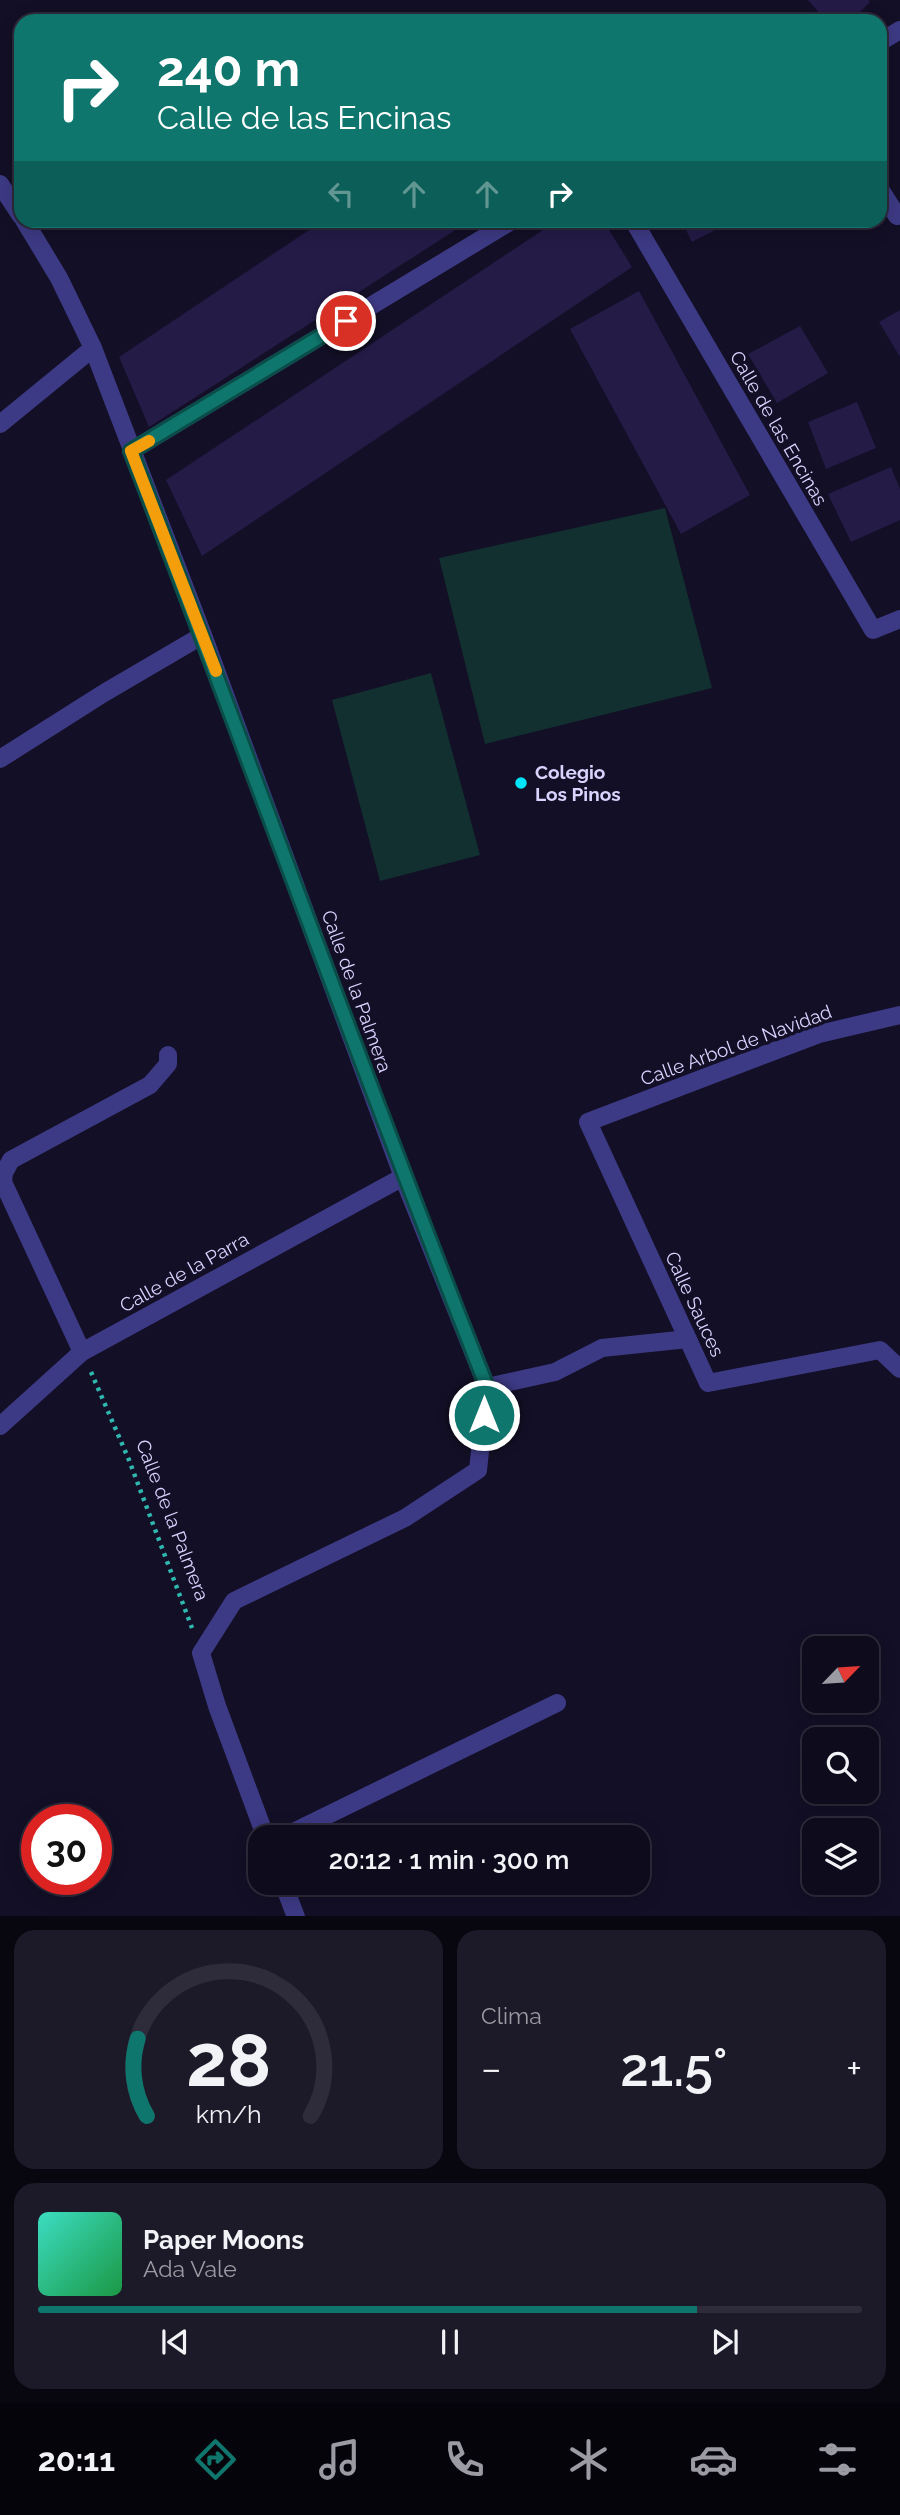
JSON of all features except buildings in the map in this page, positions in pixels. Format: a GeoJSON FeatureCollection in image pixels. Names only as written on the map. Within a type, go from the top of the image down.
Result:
{"type":"FeatureCollection","features":[{"type":"Feature","properties":{"kind":"street"},"geometry":{"type":"LineString","coordinates":[[0,184],[14,205]]}},
{"type":"Feature","properties":{"kind":"street"},"geometry":{"type":"LineString","coordinates":[[887,200],[897,216]]}},
{"type":"Feature","properties":{"kind":"street","name":"Calle de la Palmera"},"geometry":{"type":"LineString","coordinates":[[29,228],[60,278],[93,348],[403,1177],[487,1387],[478,1470],[405,1518],[234,1601],[201,1653]]}},
{"type":"Feature","properties":{"kind":"street"},"geometry":{"type":"LineString","coordinates":[[131,451],[500,228]]}},
{"type":"Feature","properties":{"kind":"street","name":"Calle de las Encinas"},"geometry":{"type":"LineString","coordinates":[[638,228],[873,630],[900,619]]}},
{"type":"Feature","properties":{"kind":"street"},"geometry":{"type":"LineString","coordinates":[[0,424],[93,348]]}},
{"type":"Feature","properties":{"kind":"street"},"geometry":{"type":"LineString","coordinates":[[0,759],[202,635]]}},
{"type":"Feature","properties":{"kind":"street","name":"Calle Arbol de Navidad"},"geometry":{"type":"LineString","coordinates":[[587,1122],[820,1034],[900,1015]]}},
{"type":"Feature","properties":{"kind":"street"},"geometry":{"type":"LineString","coordinates":[[82,1352],[3,1182],[4,1173],[11,1160],[150,1085],[168,1064],[168,1055]]}},
{"type":"Feature","properties":{"kind":"street","name":"Calle Sauces"},"geometry":{"type":"LineString","coordinates":[[587,1122],[708,1383],[880,1350],[900,1369]]}},
{"type":"Feature","properties":{"kind":"street","name":"Calle de la Parra"},"geometry":{"type":"LineString","coordinates":[[2,1421],[82,1352],[403,1177]]}},
{"type":"Feature","properties":{"kind":"street"},"geometry":{"type":"LineString","coordinates":[[487,1387],[555,1372],[602,1348],[688,1339]]}},
{"type":"Feature","properties":{"kind":"street"},"geometry":{"type":"LineString","coordinates":[[201,1653],[217,1706],[261,1825]]}},
{"type":"Feature","properties":{"kind":"street"},"geometry":{"type":"LineString","coordinates":[[308,1825],[557,1703]]}},
{"type":"Feature","properties":{"kind":"street"},"geometry":{"type":"LineString","coordinates":[[288,1895],[296,1916]]}},
{"type":"Feature","properties":{"kind":"path","name":"Calle de la Palmera"},"geometry":{"type":"LineString","coordinates":[[82,1352],[129,1460],[201,1653]]}},
{"type":"Feature","properties":{"kind":"green space"},"geometry":{"type":"Polygon","coordinates":[[[665,508],[712,688],[485,744],[439,558],[665,508]]]}},
{"type":"Feature","properties":{"kind":"green space"},"geometry":{"type":"Polygon","coordinates":[[[431,673],[480,855],[380,881],[332,700],[431,673]]]}},
{"type":"Feature","properties":{"kind":"slow traffic"},"geometry":{"type":"LineString","coordinates":[[149,441],[131,451],[216,671]]}},
{"type":"Feature","properties":{"kind":"place","name":"Colegio Los Pinos"},"geometry":{"type":"Point","coordinates":[521,783]}},
{"type":"Feature","properties":{"kind":"route"},"geometry":{"type":"LineString","coordinates":[[346,321],[131,451],[403,1177],[487,1387],[484,1415]]}}]}
